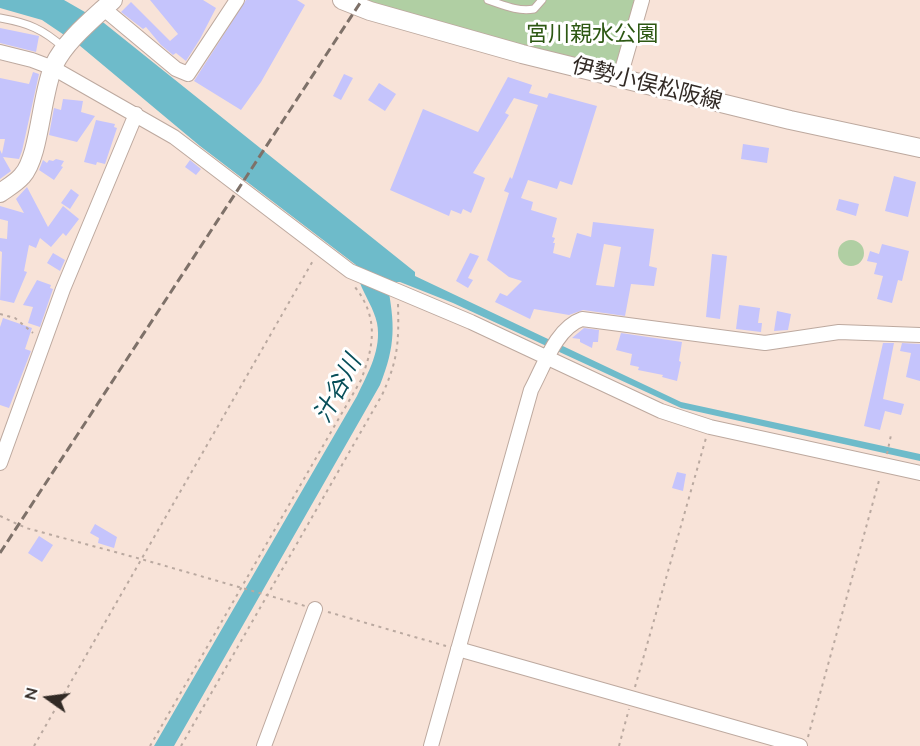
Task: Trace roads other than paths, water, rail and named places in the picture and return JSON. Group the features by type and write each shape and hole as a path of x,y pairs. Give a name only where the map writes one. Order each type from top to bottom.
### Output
{"main road":[{"name":"伊勢小俣松阪線","path":"342,0 370,11 522,54 790,120 920,148"},
{"path":"0,193 23,176 28,167 52,68 65,48 107,5"}],"street":[{"path":"107,5 176,69 188,74 237,0"},
{"path":"620,77 642,0"},
{"path":"0,52 52,68 174,137 346,268 396,292 471,322 661,411 710,427 885,460 920,473"},
{"path":"0,463 63,289 136,114"},
{"path":"431,746 531,390 558,337 575,321 582,319 765,343 839,332 920,335"},
{"path":"264,746 315,609"},
{"path":"458,649 800,746"}],"lane":[{"path":"488,0 512,9 526,10 534,9 542,0"},
{"path":"0,18 32,26 50,35 65,48"}],"water":[{"path":"0,0 64,0 104,23 415,272 415,276 681,402 920,454 920,461 681,408 453,303 400,282 387,282 393,322 389,358 380,385 174,746 154,746 357,396 376,351 377,323 360,283 356,265 200,146 79,45 42,20 0,8"}],"railway":[{"path":"0,553 362,0"}],"park label":[{"name":"宮川親水公園","path":"592,34"}],"water label":[{"name":"汁谷川","path":"338,389"}]}
